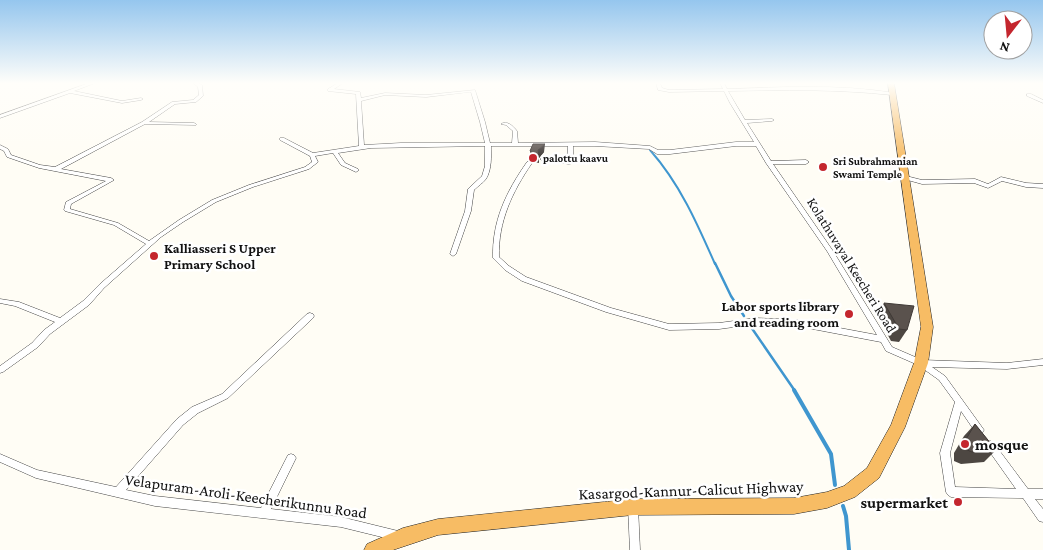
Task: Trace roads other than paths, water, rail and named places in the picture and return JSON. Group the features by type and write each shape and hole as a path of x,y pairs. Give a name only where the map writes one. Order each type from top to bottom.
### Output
{"highway":[{"name":"Kasargod-Kannur-Calicut Highway","path":"373,550 403,537 438,527 633,507 794,506 827,500 849,492 873,473 898,427 921,364 927,327 895,109"}],"street":[{"path":"0,117 24,109"},
{"path":"56,169 144,124 166,109"},
{"path":"359,109 362,147"},
{"path":"453,254 468,211 471,189 485,177 488,146 478,109"},
{"name":"Kolathuvayal Keecheri Road","path":"737,109 770,163 830,251 888,349 921,364 942,378 1024,494 1043,517"},
{"path":"744,122 772,120"},
{"path":"144,124 194,124"},
{"path":"503,124 507,124 515,130 515,144"},
{"path":"0,370 36,345 59,321 86,303 102,286 159,236 214,201 251,186 308,168 315,162 312,155 282,139"},
{"path":"312,155 334,150 401,145 488,146 497,143 570,144 637,147 657,152 670,152 736,144 758,144"},
{"path":"543,158 570,162 570,144"},
{"path":"0,148 6,150 9,156 38,166 111,180 68,203 67,210 116,224 150,244"},
{"path":"334,150 343,164 356,170"},
{"path":"770,163 806,162"},
{"path":"529,163 509,195 495,245 496,258 524,279 609,310 668,327 719,326 764,321 797,323 882,339"},
{"path":"906,178 922,182 975,181 988,186 1002,179 1026,185 1043,186"},
{"path":"0,301 16,304 59,321"},
{"path":"118,492 180,422 195,410 225,396 310,316"},
{"path":"921,364 1007,366 1043,362"},
{"path":"959,402 945,453 951,492 1043,494"},
{"name":"Velapuram-Aroli-Keecherikunnu Road","path":"0,458 36,474 155,501 341,522 403,537"},
{"path":"263,514 291,458"},
{"path":"633,507 635,550"}],"waterway":[{"path":"650,150 679,190 715,264"},
{"path":"715,263 731,296 744,316"},
{"path":"751,327 795,391"},
{"path":"794,390 831,454 835,485"},
{"path":"843,506 846,516 849,550"}],"place":[{"name":"palottu kaavu","path":"533,158"},
{"name":"Sri Subrahmanian Swami Temple","path":"823,167"},
{"name":"Kalliasseri S Upper Primary School","path":"154,256"},
{"name":"Labor sports library and reading room","path":"849,314"},
{"name":"mosque","path":"965,444"},
{"name":"supermarket","path":"958,502"}]}
